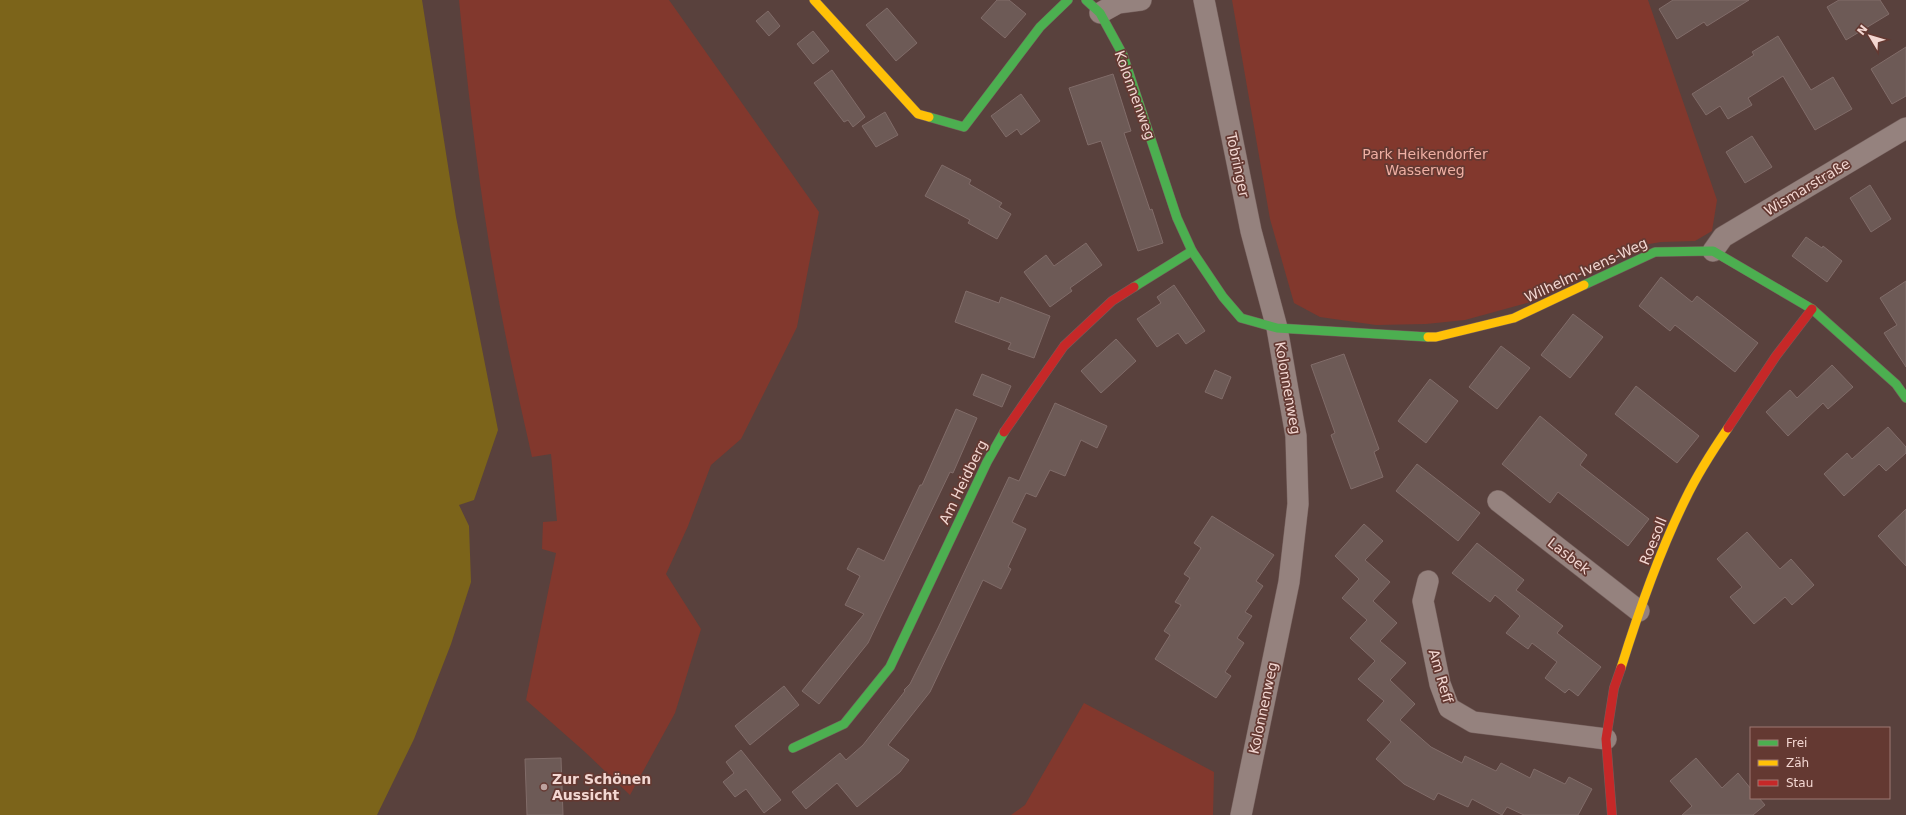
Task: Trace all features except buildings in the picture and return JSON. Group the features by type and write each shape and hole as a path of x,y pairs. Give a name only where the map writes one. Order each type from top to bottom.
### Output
{"street":[{"path":"814,0 918,114 964,127 1040,27 1068,0"},
{"path":"1093,7 1141,0"},
{"name":"Tobringer","path":"1204,0 1251,231 1277,328"},
{"name":"Kolonnenweg","path":"1093,7 1123,55 1177,218 1192,251 1223,297 1241,318 1277,328 1296,436 1298,504 1289,582 1241,815"},
{"name":"Wismarstraße","path":"1713,251 1723,236 1906,128"},
{"name":"Am Heidberg","path":"793,748 844,724 890,667 987,462 1009,423 1064,346 1112,301 1192,251"},
{"path":"1713,251 1812,309 1903,387"},
{"name":"Wilhelm-Ivens-Weg","path":"1277,328 1436,337 1514,318 1655,252 1713,251"},
{"name":"Roesoll","path":"1612,815 1606,739 1614,688 1639,611 1686,497 1722,437 1776,356 1812,309"},
{"name":"Lasbek","path":"1498,501 1639,611"},
{"name":"Am Reff","path":"1428,581 1423,601 1440,684 1449,708 1472,722 1606,739"}],"green space":[{"path":"459,0 669,0 819,212 797,327 741,439 711,465 688,526 666,574 701,629 675,713 630,795 585,752 526,700 556,553 542,549 543,522 557,521 551,454 532,457 498,297 480,182"},
{"name":"Park Heikendorfer Wasserweg","path":"1232,0 1648,0 1717,200 1712,231 1695,241 1661,242 1643,245 1597,267 1534,301 1465,320 1426,324 1376,325 1320,317 1294,303 1270,219"},
{"path":"1084,703 1214,772 1213,815 1011,815 1025,805"}],"shaded area":[{"path":"0,0 422,0 456,217 498,430 474,500 459,505 469,526 471,582 451,644 414,739 377,815 0,815"}],"traffic: fast":[{"path":"929,117 964,127 1040,27 1068,0"},
{"path":"1086,0 1100,13 1123,55 1177,218 1192,251 1223,297 1241,318 1277,328 1428,337"},
{"path":"1134,287 1192,251"},
{"path":"1584,285 1655,252 1713,251 1812,309 1896,384 1906,398"},
{"path":"793,748 844,724 890,667 987,462 1004,432"}],"traffic: slow":[{"path":"814,0 918,114 929,117"},
{"path":"1428,337 1436,337 1514,318 1584,285"},
{"path":"1621,668 1650,582 1676,518 1711,453 1728,428"}],"traffic: jam":[{"path":"1004,432 1064,346 1112,301 1134,287"},
{"path":"1728,428 1776,356 1812,309"},
{"path":"1612,815 1606,739 1614,688 1621,668"}],"place":[{"name":"Zur Schönen Aussicht","path":"544,787"}]}
